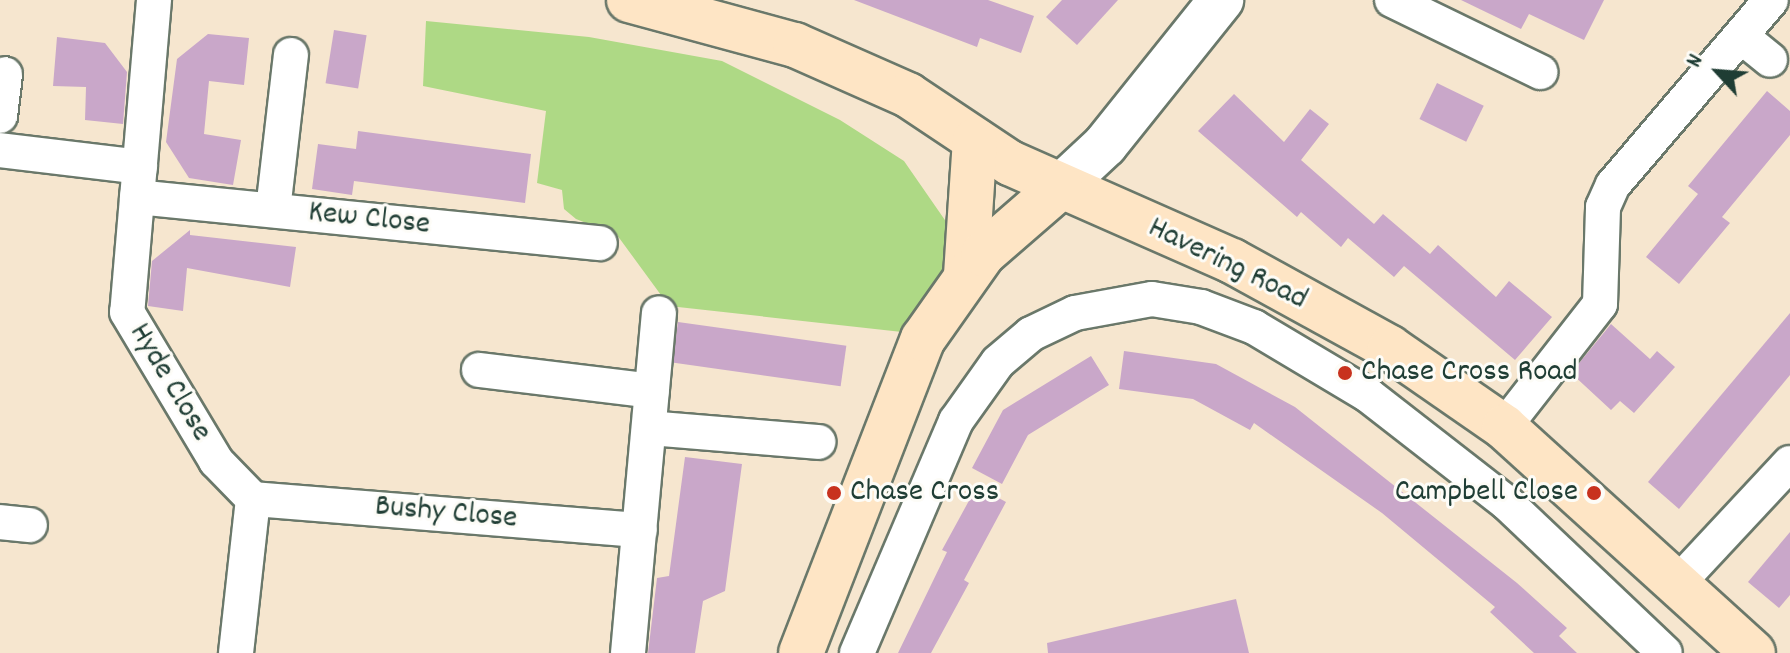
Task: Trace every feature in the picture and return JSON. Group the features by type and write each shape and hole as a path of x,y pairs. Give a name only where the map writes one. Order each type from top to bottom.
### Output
{"main road":[{"name":"Havering Road","path":"629,0 795,45 908,95 975,140 1060,187 1232,261 1390,348 1504,427 1753,653"},
{"path":"966,275 975,140"},
{"path":"801,653 923,339 966,275 1060,187"}],"street":[{"name":"Hyde Close","path":"154,0 127,312 216,461 253,499"},
{"path":"1060,187 1105,145 1221,0"},
{"path":"1392,0 1540,72"},
{"path":"1504,427 1600,304 1603,207 1613,185 1771,0"},
{"path":"1742,37 1770,60"},
{"path":"273,210 291,55"},
{"path":"0,116 5,74"},
{"name":"Kew Close","path":"0,150 273,210 600,243"},
{"path":"857,653 956,421 998,362 1031,334 1075,313 1152,299 1201,307 1254,327 1368,395 1508,504 1665,653"},
{"path":"628,653 659,313"},
{"path":"479,370 652,391"},
{"path":"649,428 818,442"},
{"path":"1678,583 1790,463"},
{"path":"236,653 253,499"},
{"name":"Bushy Close","path":"253,499 640,530"}],"green space":[{"path":"426,21 589,37 722,61 840,120 904,161 965,249 902,332 669,306 617,235 576,219 564,209 562,190 537,183 546,111 423,86"}],"building":[{"path":"854,0 988,0 1034,16 1021,53 980,38 977,47"},
{"path":"1062,0 1118,0 1077,45 1046,17"},
{"path":"1461,0 1604,0 1584,40 1529,14 1521,29"},
{"path":"334,30 367,35 358,88 326,83"},
{"path":"208,34 249,38 244,85 209,81 204,134 241,140 233,185 189,178 166,142 177,59"},
{"path":"57,37 105,43 127,72 123,124 85,120 86,87 53,86"},
{"path":"1437,83 1484,106 1466,142 1419,119"},
{"path":"1767,91 1790,111 1790,135 1722,217 1730,223 1679,284 1646,257 1698,194 1688,186"},
{"path":"1234,94 1284,142 1310,109 1329,124 1301,160 1374,224 1383,214 1430,254 1438,245 1496,297 1509,281 1552,317 1515,360 1404,266 1394,277 1348,238 1341,247 1301,212 1297,217 1198,131"},
{"path":"358,131 531,154 525,203 354,181 352,195 312,189 318,144 356,149"},
{"path":"190,230 190,235 296,247 290,287 187,268 183,311 148,306 152,261"},
{"path":"1790,313 1790,375 1679,509 1648,482"},
{"path":"678,322 846,346 841,386 672,363"},
{"path":"1611,324 1650,359 1657,351 1675,367 1634,413 1620,401 1611,410 1571,373"},
{"path":"1124,351 1216,364 1295,407 1517,583 1567,628 1559,636 1577,653 1534,653 1490,612 1495,607 1382,513 1254,423 1250,430 1193,399 1119,389"},
{"path":"1091,356 1109,385 1028,435 1002,484 972,468 1003,410"},
{"path":"685,457 742,464 725,591 703,601 695,653 648,653 657,578 669,576"},
{"path":"977,486 1006,502 964,580 969,583 931,653 898,653 947,552 942,550"},
{"path":"1790,532 1790,595 1779,608 1748,582"},
{"path":"1236,599 1249,653 1048,653 1047,643"}],"place":[{"name":"Chase Cross Road","path":"1345,373"},
{"name":"Chase Cross","path":"834,493"},
{"name":"Campbell Close","path":"1594,493"}]}
